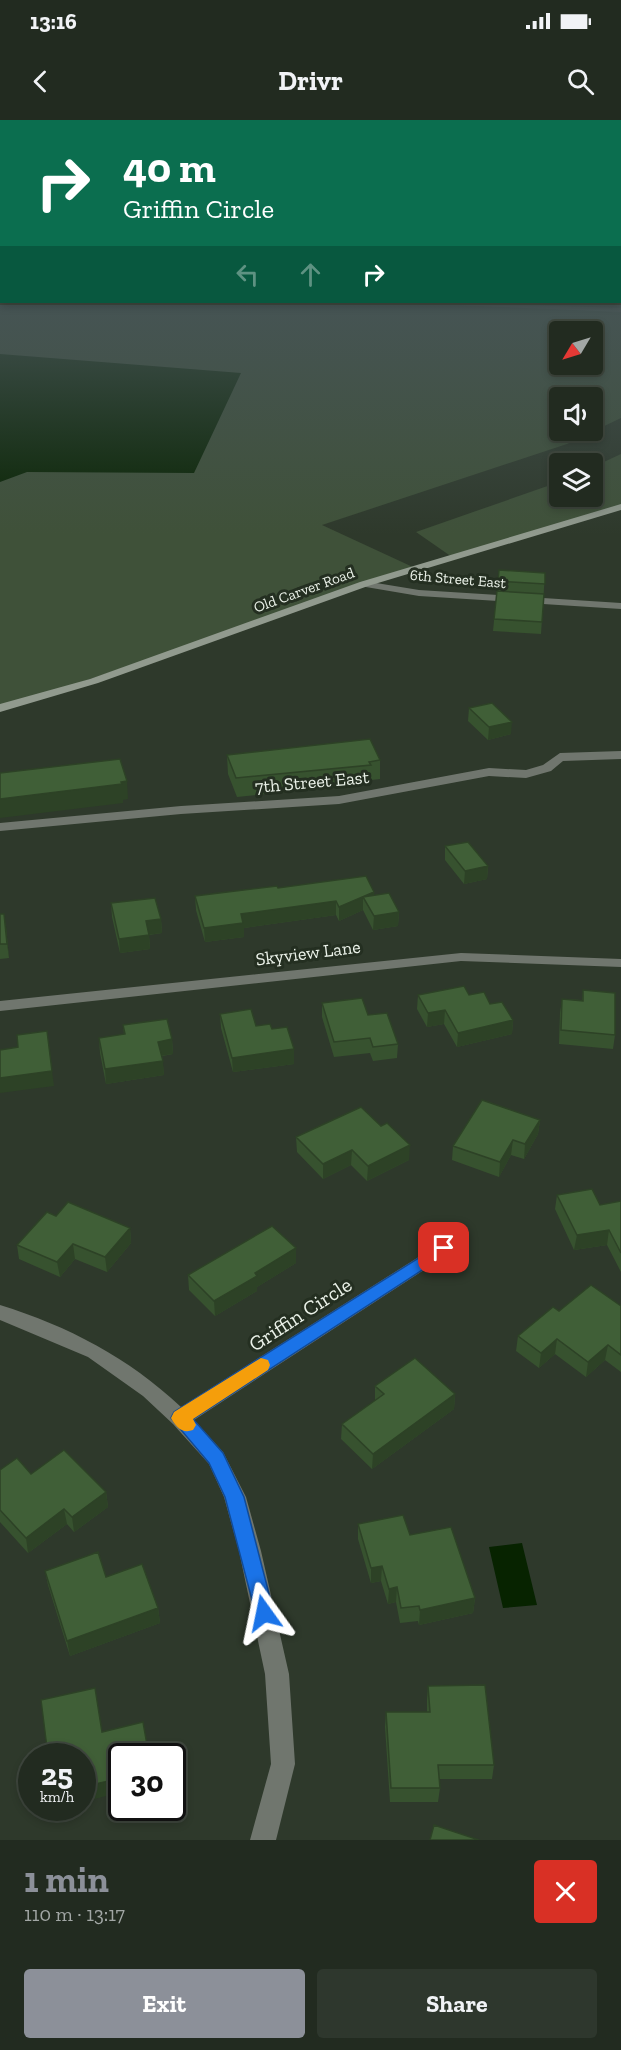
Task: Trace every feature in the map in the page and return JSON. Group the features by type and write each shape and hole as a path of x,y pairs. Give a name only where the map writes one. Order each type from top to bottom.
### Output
{"street":[{"name":"Old Carver Road","path":"0,708 94,681 364,584 621,507"},
{"name":"6th Street East","path":"364,584 419,593 621,606"},
{"name":"7th Street East","path":"0,827 181,810 339,800 489,772 526,774 547,768 560,757 621,755"},
{"name":"Skyview Lane","path":"0,1006 461,957 621,963"},
{"name":"Griffin Circle","path":"180,1418 444,1248"},
{"path":"0,1312 43,1328 95,1352 150,1390 180,1418 216,1458 235,1497 250,1551 277,1674 283,1764 263,1840"}],"shaded area":[{"path":"0,374 621,374 621,418 603,427 603,387 549,387 549,441 573,441 322,525 415,568 14,705 0,707"},
{"path":"0,374 240,374 194,473 27,472 0,482"},
{"path":"621,454 621,507 452,557 416,532 549,485 549,507 603,507 603,462"},
{"path":"522,1543 537,1605 503,1608 489,1547"}],"building":[{"path":"499,570 545,573 545,584 498,581"},
{"path":"497,591 544,594 542,622 494,619"},
{"path":"492,703 512,722 489,727 469,708"},
{"path":"370,739 380,760 369,762 371,765 236,778 227,755"},
{"path":"120,759 127,781 121,782 122,784 0,799 0,773"},
{"path":"468,842 488,866 465,871 445,846"},
{"path":"366,876 374,892 339,907 336,901 241,914 243,923 204,928 195,896 277,886 278,888"},
{"path":"389,893 399,912 374,916 363,897"},
{"path":"155,898 161,919 146,921 149,935 119,939 111,903"},
{"path":"0,914 4,914 7,944 0,944"},
{"path":"464,986 469,995 484,992 490,1004 502,1002 513,1020 458,1033 445,1010 428,1013 418,995"},
{"path":"583,990 615,993 615,1035 561,1030 562,999 583,1001"},
{"path":"362,998 368,1015 387,1013 398,1044 373,1047 370,1038 334,1042 322,1003"},
{"path":"251,1009 256,1026 270,1024 272,1029 287,1027 294,1049 232,1058 220,1014"},
{"path":"167,1019 172,1039 158,1042 163,1061 105,1069 99,1038 125,1034 123,1025"},
{"path":"47,1031 52,1071 0,1078 0,1050 18,1047 17,1035"},
{"path":"482,1100 540,1120 525,1144 513,1140 500,1162 453,1146"},
{"path":"361,1107 381,1126 387,1123 410,1145 368,1166 352,1150 323,1164 296,1137"},
{"path":"592,1189 600,1205 621,1201 621,1253 609,1230 577,1235 557,1195"},
{"path":"68,1202 130,1228 105,1257 73,1244 57,1262 17,1245 47,1212 56,1216"},
{"path":"272,1226 296,1248 255,1273 257,1276 214,1301 188,1275"},
{"path":"591,1285 621,1306 621,1355 608,1345 588,1362 557,1339 541,1353 518,1336 553,1307 559,1311"},
{"path":"415,1358 455,1394 373,1454 342,1424 384,1394 375,1386"},
{"path":"64,1450 106,1492 72,1517 64,1509 26,1538 0,1510 0,1470 17,1458 31,1474"},
{"path":"403,1515 410,1535 451,1527 475,1598 420,1610 419,1606 401,1608 397,1587 389,1589 382,1566 371,1568 358,1524"},
{"path":"98,1552 106,1577 142,1564 158,1608 67,1641 45,1571"},
{"path":"485,1685 494,1765 438,1765 440,1788 391,1788 386,1712 430,1712 428,1686"},
{"path":"95,1688 102,1732 143,1722 147,1743 108,1743 108,1781 96,1784 96,1743 46,1743 41,1700"},
{"path":"434,1825 479,1840 430,1840"}],"slow traffic":[{"path":"186,1425 180,1418 261,1365"}],"route":[{"path":"264,1613 235,1497 216,1458 180,1418 444,1248"}]}
